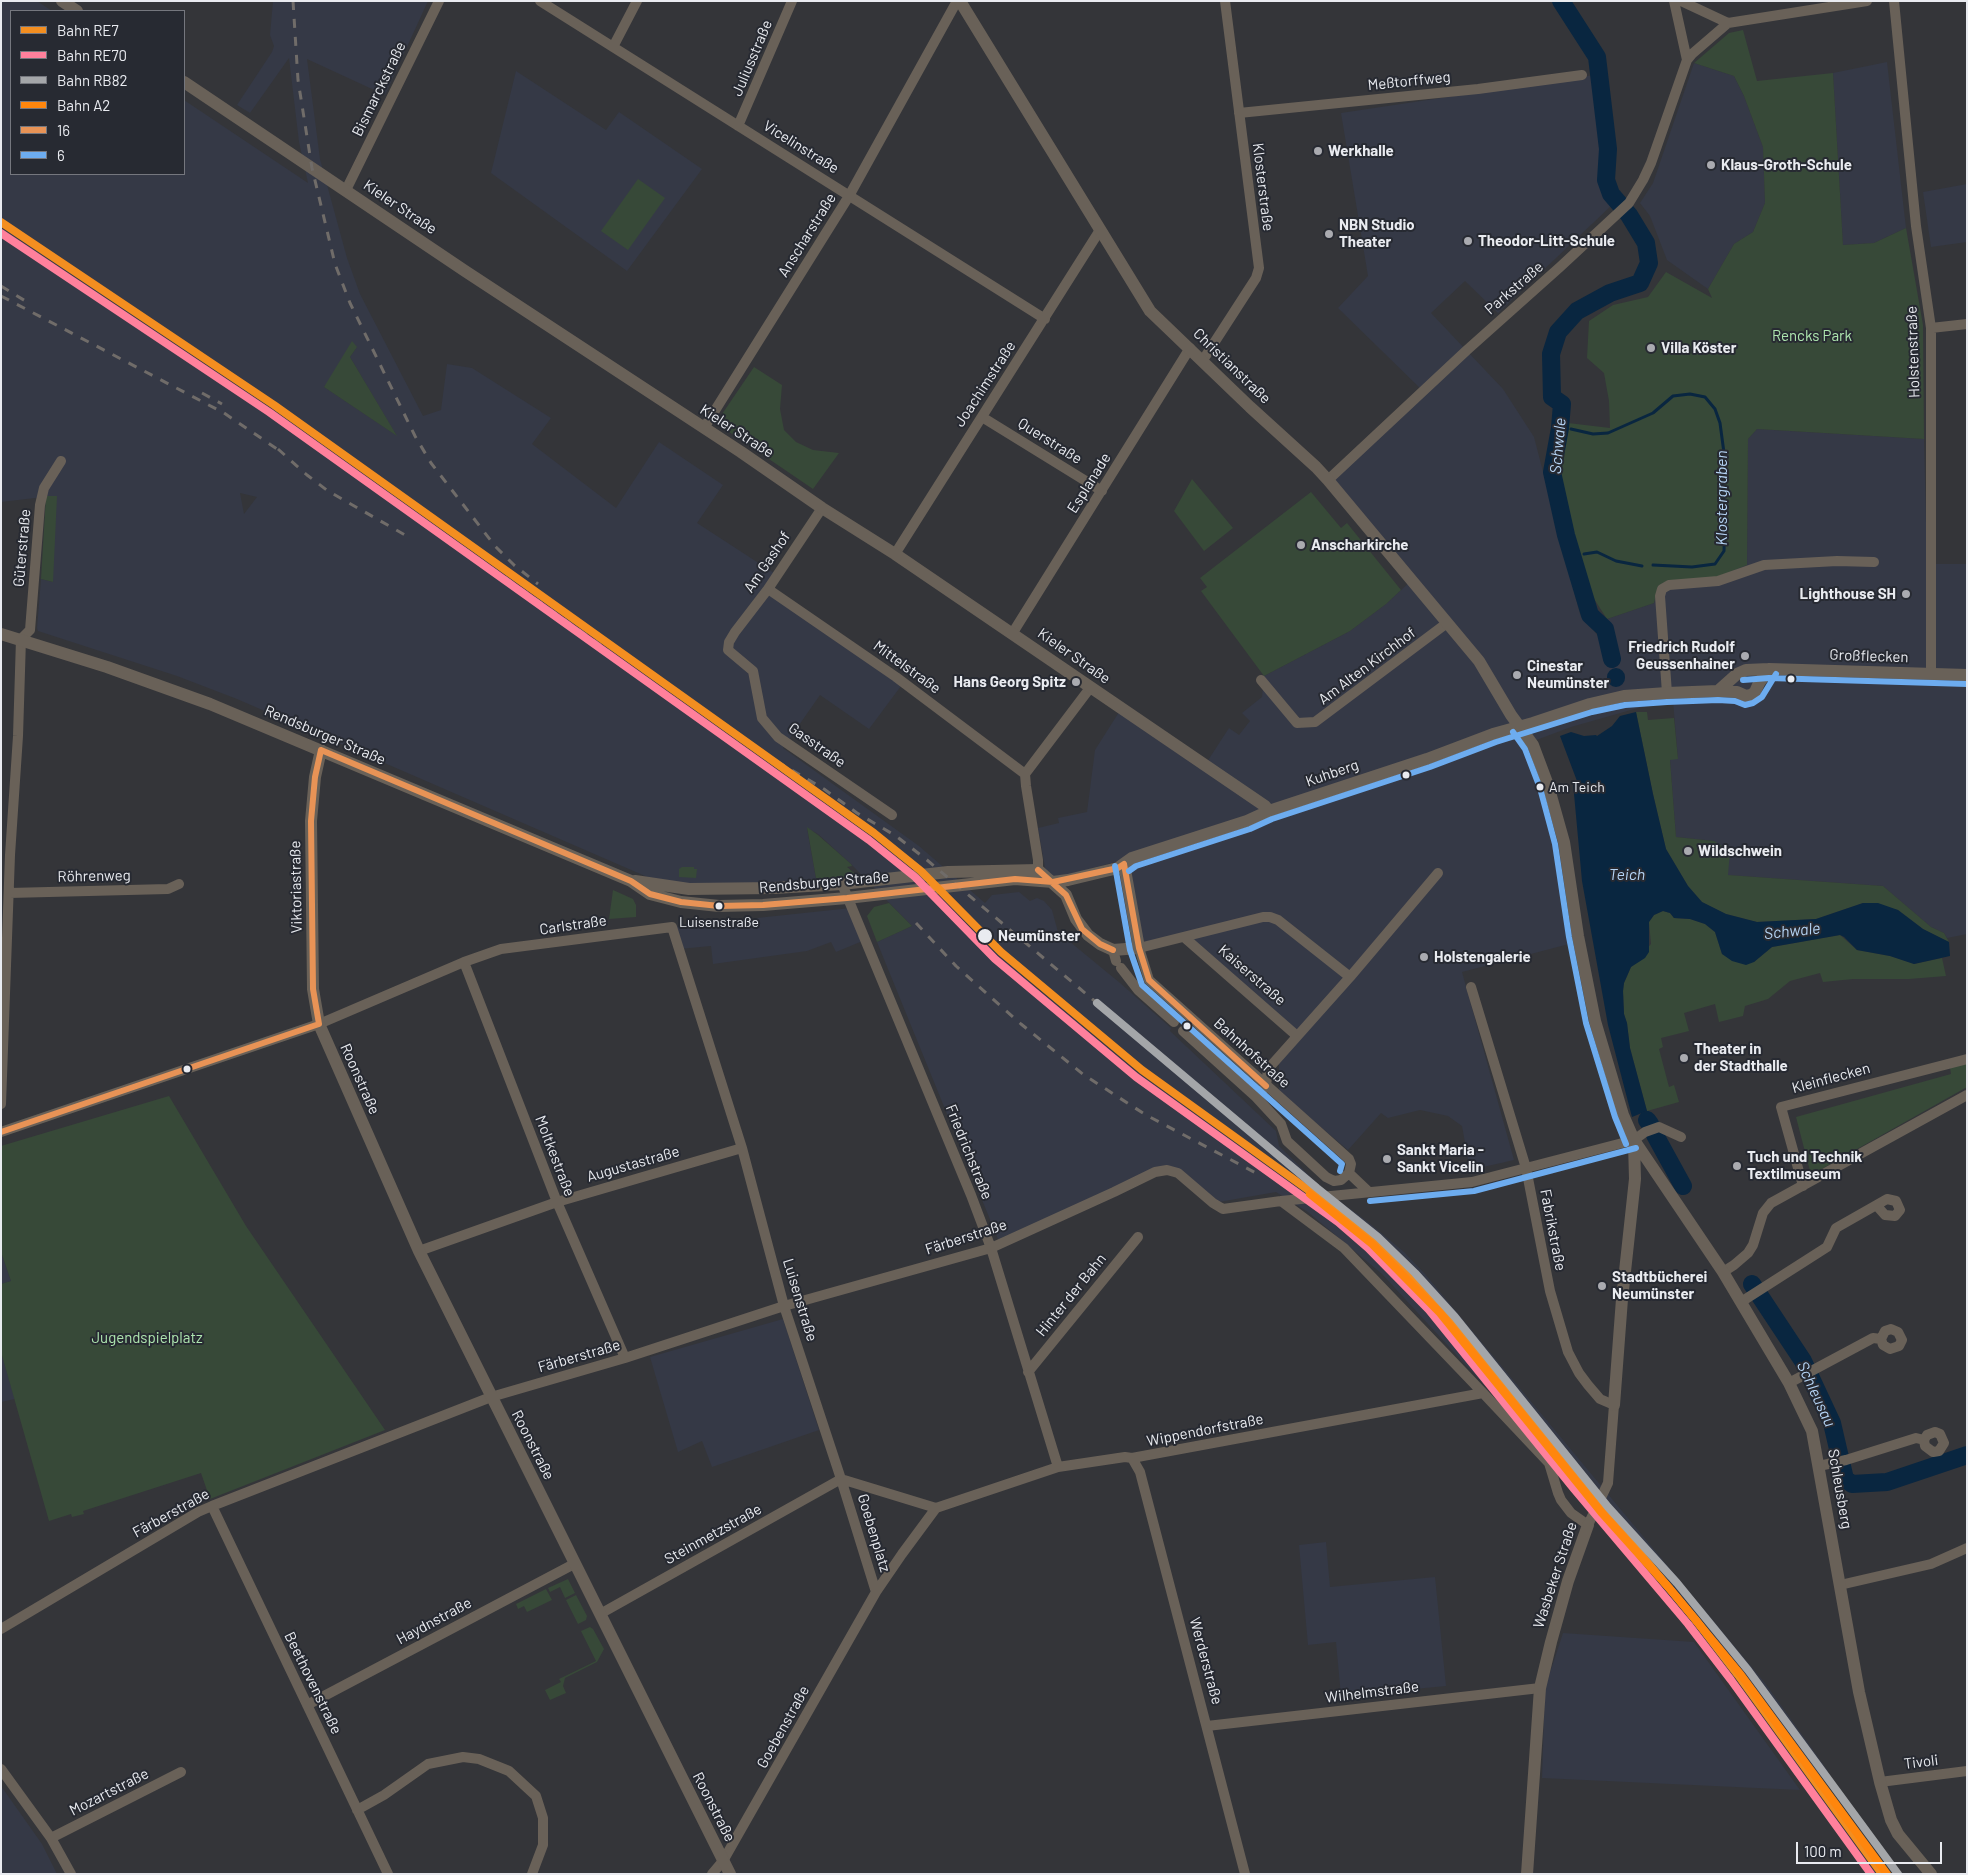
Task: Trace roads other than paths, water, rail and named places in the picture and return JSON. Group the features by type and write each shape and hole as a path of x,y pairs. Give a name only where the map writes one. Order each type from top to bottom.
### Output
{"street":[{"path":"62,1 76,10"},
{"name":"Bismarckstraße","path":"346,190 439,1"},
{"name":"Vicelinstraße","path":"540,1 1045,319"},
{"path":"613,47 637,1"},
{"name":"Juliusstraße","path":"738,126 792,1"},
{"name":"Anscharstraße","path":"704,428 849,196 958,1"},
{"name":"Christianstraße","path":"958,1 1150,311 1328,480 1479,661 1520,727"},
{"name":"Klosterstraße","path":"1203,360 1258,273 1259,268 1225,1"},
{"path":"1674,1 1687,60"},
{"path":"1681,1 1728,23"},
{"path":"1687,60 1728,23 1867,1"},
{"name":"Holstenstraße","path":"1894,1 1916,226 1931,328 1931,674"},
{"name":"Parkstraße","path":"1328,480 1467,350 1629,203 1651,163 1687,60"},
{"name":"Meßtorffweg","path":"1239,113 1478,89 1582,75"},
{"name":"Kieler Straße","path":"185,83 822,508 895,554 1265,806 1269,811"},
{"name":"Joachimstraße","path":"895,554 1100,230"},
{"path":"1931,328 1967,324"},
{"name":"Esplanade","path":"1012,634 1190,348"},
{"name":"Querstraße","path":"982,417 1102,491"},
{"name":"Güterstraße","path":"21,639 30,630 40,505 44,488 60,461"},
{"name":"Am Gashof","path":"735,632 768,589 822,508"},
{"path":"1770,669 1751,695 1718,691 1667,692 1660,596 1662,589 1669,586 1718,581 1764,564 1837,561 1874,562"},
{"name":"Mittelstraße","path":"768,589 896,677 1026,774"},
{"name":"Am Alten Kirchhof","path":"1261,680 1297,723 1315,722 1447,624"},
{"name":"Gasstraße","path":"735,632 729,642 728,650 753,671 762,718 778,737 892,815"},
{"name":"Rendsburger Straße","path":"1,634 107,666 210,704 631,881 650,894 669,900 719,906 763,905 847,898 1015,879 1053,882"},
{"path":"1,1104 9,893 6,855 18,736 21,639"},
{"name":"Großflecken","path":"1718,691 1741,671 1770,669 1967,675"},
{"path":"1751,671 1759,682"},
{"path":"1734,678 1734,688 1737,692"},
{"path":"1090,688 1026,774 1038,870 1066,895 1082,929 1117,960 1138,990 1174,1022"},
{"name":"Kuhberg","path":"1053,882 1118,868 1132,858 1247,821 1269,811 1427,759 1493,734 1590,704 1624,696 1667,692"},
{"path":"1520,727 1533,745 1548,785 1564,842 1578,936 1594,1021 1623,1115 1634,1140"},
{"name":"Viktoriastraße","path":"318,1024 313,989 311,821 315,776 321,750"},
{"path":"1124,864 1139,948"},
{"name":"Rendsburger Straße","path":"631,881 689,889 842,884 948,872 1038,870"},
{"path":"1256,1098 1266,1086 1268,1069 1438,874"},
{"name":"Röhrenweg","path":"9,893 168,889 179,884"},
{"name":"Friedrichstraße","path":"842,884 991,1248 1058,1468"},
{"name":"Kaiserstraße","path":"1117,960 1139,948 1186,938 1262,917 1278,920 1350,977"},
{"name":"Carlstraße","path":"1,1132 318,1024 464,962 501,949 672,927"},
{"name":"Luisenstraße","path":"672,927 742,1148 784,1306 841,1479"},
{"name":"Kaiserstraße","path":"1186,938 1297,1036"},
{"name":"Bahnhofstraße","path":"1139,948 1149,980 1349,1159 1351,1164 1349,1173 1337,1181 1326,1177 1288,1140 1281,1124 1256,1098 1183,1031"},
{"name":"Moltkestraße","path":"464,962 557,1202 625,1358"},
{"name":"Fabrikstraße","path":"1471,987 1526,1168 1550,1291 1568,1352 1588,1385 1600,1398 1614,1405"},
{"name":"Roonstraße","path":"318,1024 419,1251 730,1874"},
{"name":"Kleinflecken","path":"1803,1186 1781,1107 1967,1059"},
{"path":"1733,1266 1748,1253 1753,1245 1765,1208 1771,1203 1967,1095"},
{"path":"1281,1201 1472,1182 1634,1140 1645,1132 1659,1127 1681,1137"},
{"name":"Schleusberg","path":"1634,1140 1733,1266 1746,1299 1790,1383 1812,1431 1859,1692 1880,1782 1891,1820 1898,1834 1931,1874"},
{"name":"Wasbeker Straße","path":"1527,1874 1540,1688 1566,1590 1588,1525 1608,1482 1622,1299 1636,1179 1634,1140"},
{"name":"Augustastraße","path":"419,1251 557,1202 742,1148"},
{"name":"Färberstraße","path":"1,1629 190,1517 212,1506 491,1397 625,1358 784,1306 991,1248 1155,1172 1167,1170 1178,1173 1212,1203 1223,1209 1281,1201"},
{"name":"Bahnhofstraße","path":"1349,1173 1369,1192"},
{"path":"1281,1201 1344,1248 1483,1392 1549,1463 1562,1500 1571,1513 1588,1525"},
{"path":"1746,1299 1827,1247 1836,1228 1877,1206"},
{"name":"Hinter der Bahn","path":"1028,1372 1138,1238"},
{"path":"1790,1383 1873,1338 1881,1339"},
{"name":"Wippendorfstraße","path":"936,1508 1058,1468 1125,1457 1132,1458 1483,1392"},
{"path":"1819,1466 1846,1460 1916,1438 1924,1440"},
{"name":"Werderstraße","path":"1132,1458 1140,1472 1245,1874"},
{"name":"Goebenplatz","path":"841,1479 936,1508 876,1592"},
{"name":"Goebenplatz","path":"841,1479 876,1592"},
{"name":"Steinmetzstraße","path":"600,1614 841,1479"},
{"name":"Beethovenstraße","path":"212,1506 388,1874"},
{"path":"1840,1585 1931,1564 1967,1548"},
{"name":"Haydnstraße","path":"307,1705 574,1564"},
{"name":"Goebenstraße","path":"712,1874 723,1862 876,1592"},
{"name":"Wilhelmstraße","path":"1207,1726 1540,1688"},
{"path":"357,1810 384,1795 428,1764 463,1757 480,1758 509,1771 536,1796 543,1818 543,1845 532,1874"},
{"path":"1,1769 52,1838 71,1874"},
{"name":"Tivoli","path":"1880,1782 1967,1771"},
{"name":"Mozartstraße","path":"52,1838 181,1772"}],"water":[{"name":"Teich","path":"1636,712 1666,849 1688,886 1702,902 1726,914 1757,922 1816,919 1863,903 1878,903 1898,910 1923,929 1949,942 1950,956 1914,964 1890,956 1857,950 1840,935 1772,947 1754,962 1746,965 1732,961 1722,954 1715,932 1705,924 1690,919 1674,918 1670,913 1663,911 1654,915 1649,922 1649,952 1645,958 1631,967 1624,983 1623,991 1624,1014 1630,1048 1647,1111 1632,1117 1608,1025 1582,881 1573,783 1577,781 1560,736 1571,732 1584,736 1597,736 1612,726 1620,716"}],"waterway":[{"name":"Schwale","path":"1561,1 1597,57 1608,149 1606,180 1611,194 1629,215 1646,243 1649,263 1640,283 1610,293 1577,311 1558,332 1551,354 1552,397 1562,404 1560,428 1552,472 1566,535 1590,615 1605,629 1612,659"},
{"name":"Klostergraben","path":"1571,429 1593,434 1608,433 1653,413 1673,396 1690,394 1705,397 1715,409 1720,423 1724,453 1722,483 1725,513 1724,551 1715,564 1692,567 1653,565"},
{"name":"Klostergraben","path":"1584,554 1597,552 1616,561 1642,566"},
{"name":"Schwale","path":"1647,1120 1650,1124"},
{"name":"Schleusau","path":"1655,1135 1683,1186"},
{"name":"Schleusau","path":"1752,1284 1803,1361 1832,1423 1845,1479 1852,1484 1887,1482 1967,1455"}],"railway":[{"path":"293,1 298,80 312,168 335,264 350,303 415,436 431,463 495,546 514,565 538,584"},
{"path":"1,286 27,302"},
{"path":"1,296 224,413 283,453"},
{"path":"202,393 222,404"},
{"path":"278,449 328,491 405,535"},
{"path":"373,484 609,651"},
{"path":"761,752 824,789 857,813 896,836 1097,1003"},
{"path":"916,923 956,966 1021,1024 1084,1075 1146,1115 1256,1173"}],"rail line":[{"name":"RE7","path":"1,222 274,405 874,833 921,871 1001,952 1142,1070 1343,1215 1374,1242 1436,1304 1581,1483 1695,1619 1738,1675 1882,1874"},
{"name":"RE70","path":"1,233 269,412 869,840 915,877 995,959 1136,1077 1338,1222 1368,1248 1429,1310 1574,1489 1688,1624 1731,1680 1871,1874"},
{"name":"RB82","path":"1097,1003 1378,1237 1415,1273 1455,1317 1608,1507 1677,1583 1748,1670 1898,1874"},
{"name":"A2","path":"1310,1194 1372,1244 1440,1313 1601,1512 1670,1589 1741,1675 1887,1874"}],"place":[{"name":"Werkhalle","path":"1318,151"},
{"name":"Klaus-Groth-Schule","path":"1711,165"},
{"name":"NBN Studio Theater","path":"1329,234"},
{"name":"Theodor-Litt-Schule","path":"1468,241"},
{"name":"Villa Köster","path":"1651,348"},
{"name":"Anscharkirche","path":"1301,545"},
{"name":"Lighthouse SH","path":"1906,594"},
{"name":"Friedrich Rudolf Geussenhainer","path":"1745,656"},
{"name":"Cinestar Neumünster","path":"1517,675"},
{"name":"Hans Georg Spitz","path":"1076,682"},
{"name":"Am Teich","path":"1540,787"},
{"name":"Wildschwein","path":"1688,851"},
{"name":"Luisenstraße","path":"719,906"},
{"name":"Neumünster","path":"985,936"},
{"name":"Holstengalerie","path":"1424,957"},
{"name":"Theater in der Stadthalle","path":"1684,1058"},
{"name":"Sankt Maria - Sankt Vicelin","path":"1387,1159"},
{"name":"Tuch und Technik Textilmuseum","path":"1737,1166"},
{"name":"Stadtbücherei Neumünster","path":"1602,1286"}],"park label":[{"name":"Rencks Park","path":"1812,336"},
{"name":"Jugendspielplatz","path":"147,1338"}]}
